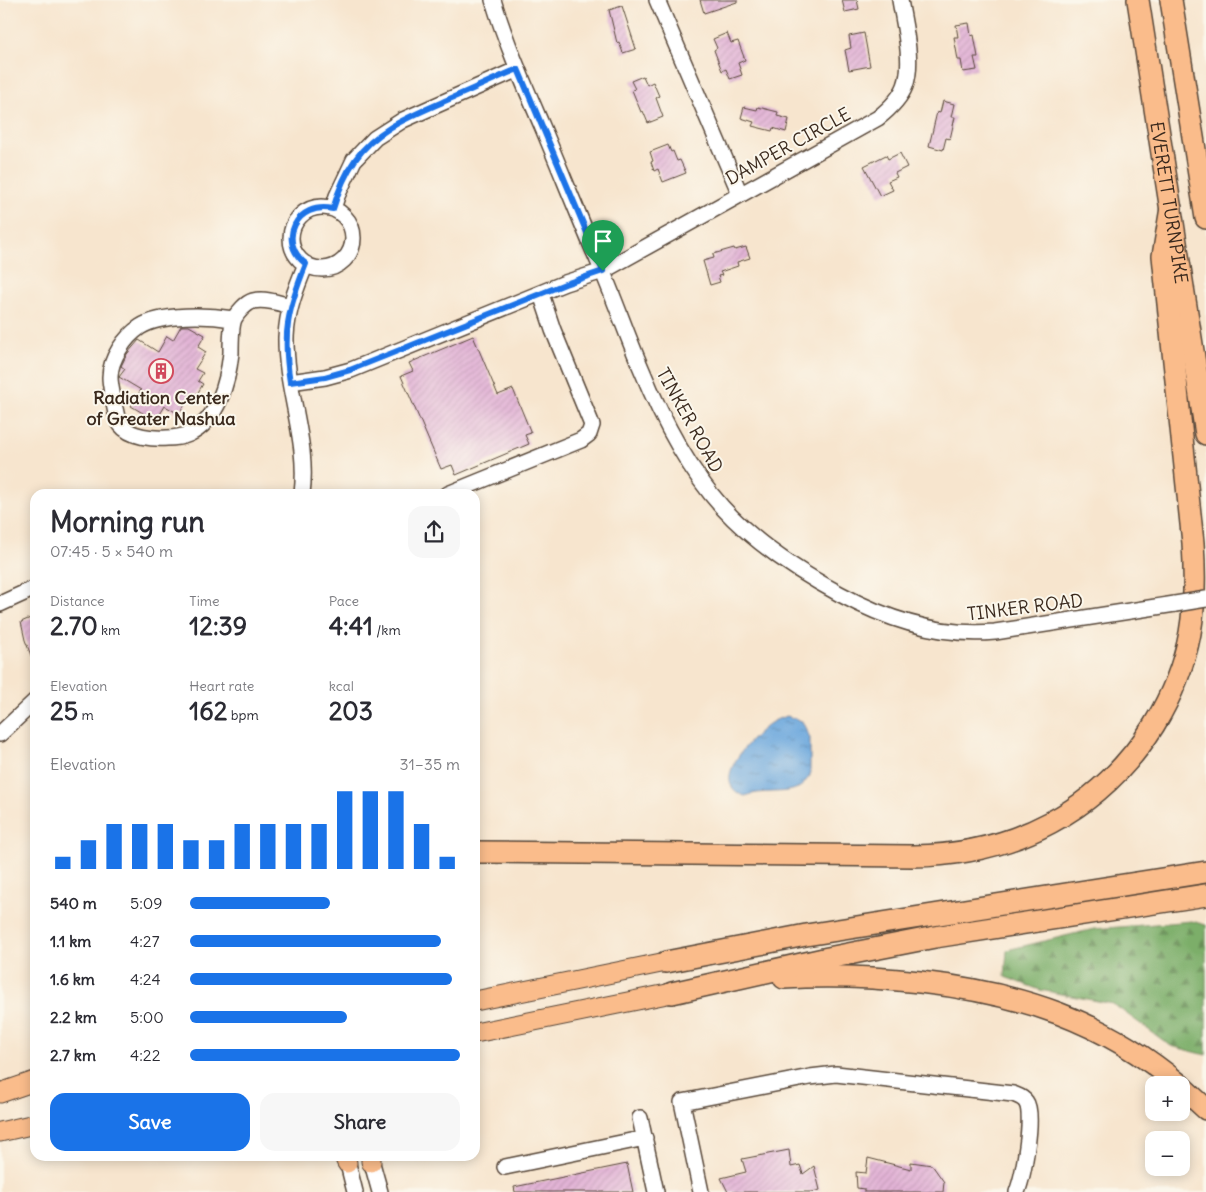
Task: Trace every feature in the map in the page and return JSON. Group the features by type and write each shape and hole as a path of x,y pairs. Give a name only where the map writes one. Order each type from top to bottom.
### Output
{"highway":[{"name":"EVERETT TURNPIKE","path":"1138,0 1206,434"},
{"name":"EVERETT TURNPIKE","path":"1171,0 1206,218"},
{"path":"480,852 946,855 992,846 1039,829 1076,808 1106,784 1140,745 1163,709 1182,663 1190,635 1192,618 1193,543 1163,256 1171,208"},
{"path":"666,962 806,934 1206,872"},
{"path":"672,993 812,961 916,941 1206,895"},
{"path":"672,993 760,980 831,976 888,979 965,988 1030,1003 1088,1025 1141,1055 1169,1076"},
{"path":"1190,1094 1206,1109"}],"main road":[{"path":"480,1000 666,962"},
{"path":"480,1033 672,993"},
{"path":"0,1093 30,1083"},
{"path":"0,1101 30,1093"},
{"path":"0,1132 30,1125"}],"street":[{"name":"TINKER ROAD","path":"493,0 518,69 603,271 640,367 663,415 679,447 706,487 722,507 761,543 801,572 856,603 900,620 935,630 972,634 1048,625 1206,600"},
{"path":"657,0 740,194"},
{"name":"DAMPER CIRCLE","path":"290,382 325,377 350,370 603,271 878,118 889,109 905,86 908,72 909,59 900,0"},
{"path":"333,209 354,160 368,144 383,132 413,115 518,69"},
{"path":"320,207 333,209 347,219 352,229 353,240 350,251 343,260 328,268 317,268 306,264 297,255 292,243 295,224 308,211 320,207"},
{"path":"302,489 304,455 290,382 286,339 290,306 306,264"},
{"path":"460,489 581,440 589,434 592,425 553,330 541,294"},
{"path":"234,320 194,317 162,319 141,326 134,332 126,341 110,370 117,417 121,426 128,431 153,438 180,437 197,429 216,406 223,392 230,365 234,320 245,306 253,301 290,306"},
{"path":"0,604 30,590"},
{"path":"0,734 30,706"},
{"path":"701,1192 682,1102 810,1077 836,1074 1013,1094 1020,1097 1026,1101 1030,1116 1024,1170 1017,1192"},
{"path":"640,1118 656,1192"},
{"path":"505,1167 644,1138"},
{"path":"347,1161 355,1192"},
{"path":"371,1161 380,1192"}],"green space":[{"path":"1192,921 1206,925 1206,1055 1171,1046 1113,1004 1040,990 1005,977 1007,950 1094,929"}],"water":[{"path":"787,716 802,721 810,738 810,776 800,787 792,790 745,796 734,790 730,781 731,771 736,760 761,730 775,720"}],"building":[{"path":"700,0 737,0 737,2 704,13"},
{"path":"842,0 857,0 859,9 845,12"},
{"path":"622,6 636,49 623,53 619,42 617,43 609,10"},
{"path":"969,23 971,36 974,35 978,57 974,57 977,70 963,72 961,60 958,60 954,37 958,37 956,25"},
{"path":"727,33 731,43 738,41 745,60 738,63 742,75 730,79 726,69 722,71 714,50 717,48 713,39"},
{"path":"864,33 870,66 849,70 845,50 851,48 849,36"},
{"path":"643,76 647,85 653,82 659,96 656,98 663,117 648,123 632,90 635,89 631,81"},
{"path":"943,101 954,104 951,117 955,117 950,139 946,138 943,150 929,146 937,112 940,113"},
{"path":"744,107 757,110 758,107 778,112 777,116 789,119 786,132 773,128 772,131 752,126 754,122 741,118"},
{"path":"668,145 677,161 680,160 686,173 663,182 658,169 654,171 650,152"},
{"path":"900,153 907,167 895,173 897,177 888,181 893,190 880,196 864,166 886,155 888,159"},
{"path":"746,247 750,258 737,262 738,266 720,272 722,275 718,276 720,282 710,285 703,261 714,258 713,254 734,248 735,250"},
{"name":"Radiation Center of Greater Nashua","path":"181,326 189,326 205,335 198,347 206,352 195,369 203,373 198,381 203,384 194,399 190,397 179,414 165,406 156,421 131,406 141,390 119,377 125,369 121,366 127,354 139,340 158,352 167,336 173,340"},
{"path":"473,336 498,395 513,389 531,433 525,435 529,444 456,475 452,465 441,469 401,376 413,371 409,363"},
{"path":"30,618 30,653 25,640 21,622"},
{"path":"789,1150 791,1167 800,1165 803,1174 814,1166 820,1190 812,1192 728,1192 721,1178 746,1172 742,1159"},
{"path":"868,1158 911,1169 911,1162 932,1165 944,1182 943,1192 864,1192 864,1189 857,1188 856,1172 866,1173"},
{"path":"627,1164 633,1192 515,1192 514,1187"}],"place":[{"name":"Radiation Center of Greater Nashua","path":"161,371"}],"route":[{"path":"518,69 603,271 565,284 336,375 290,382 286,339 287,324 296,287 306,264 297,255 292,243 293,230 298,219 314,208 333,209 354,160 368,144 389,128 413,115 518,69"}]}
